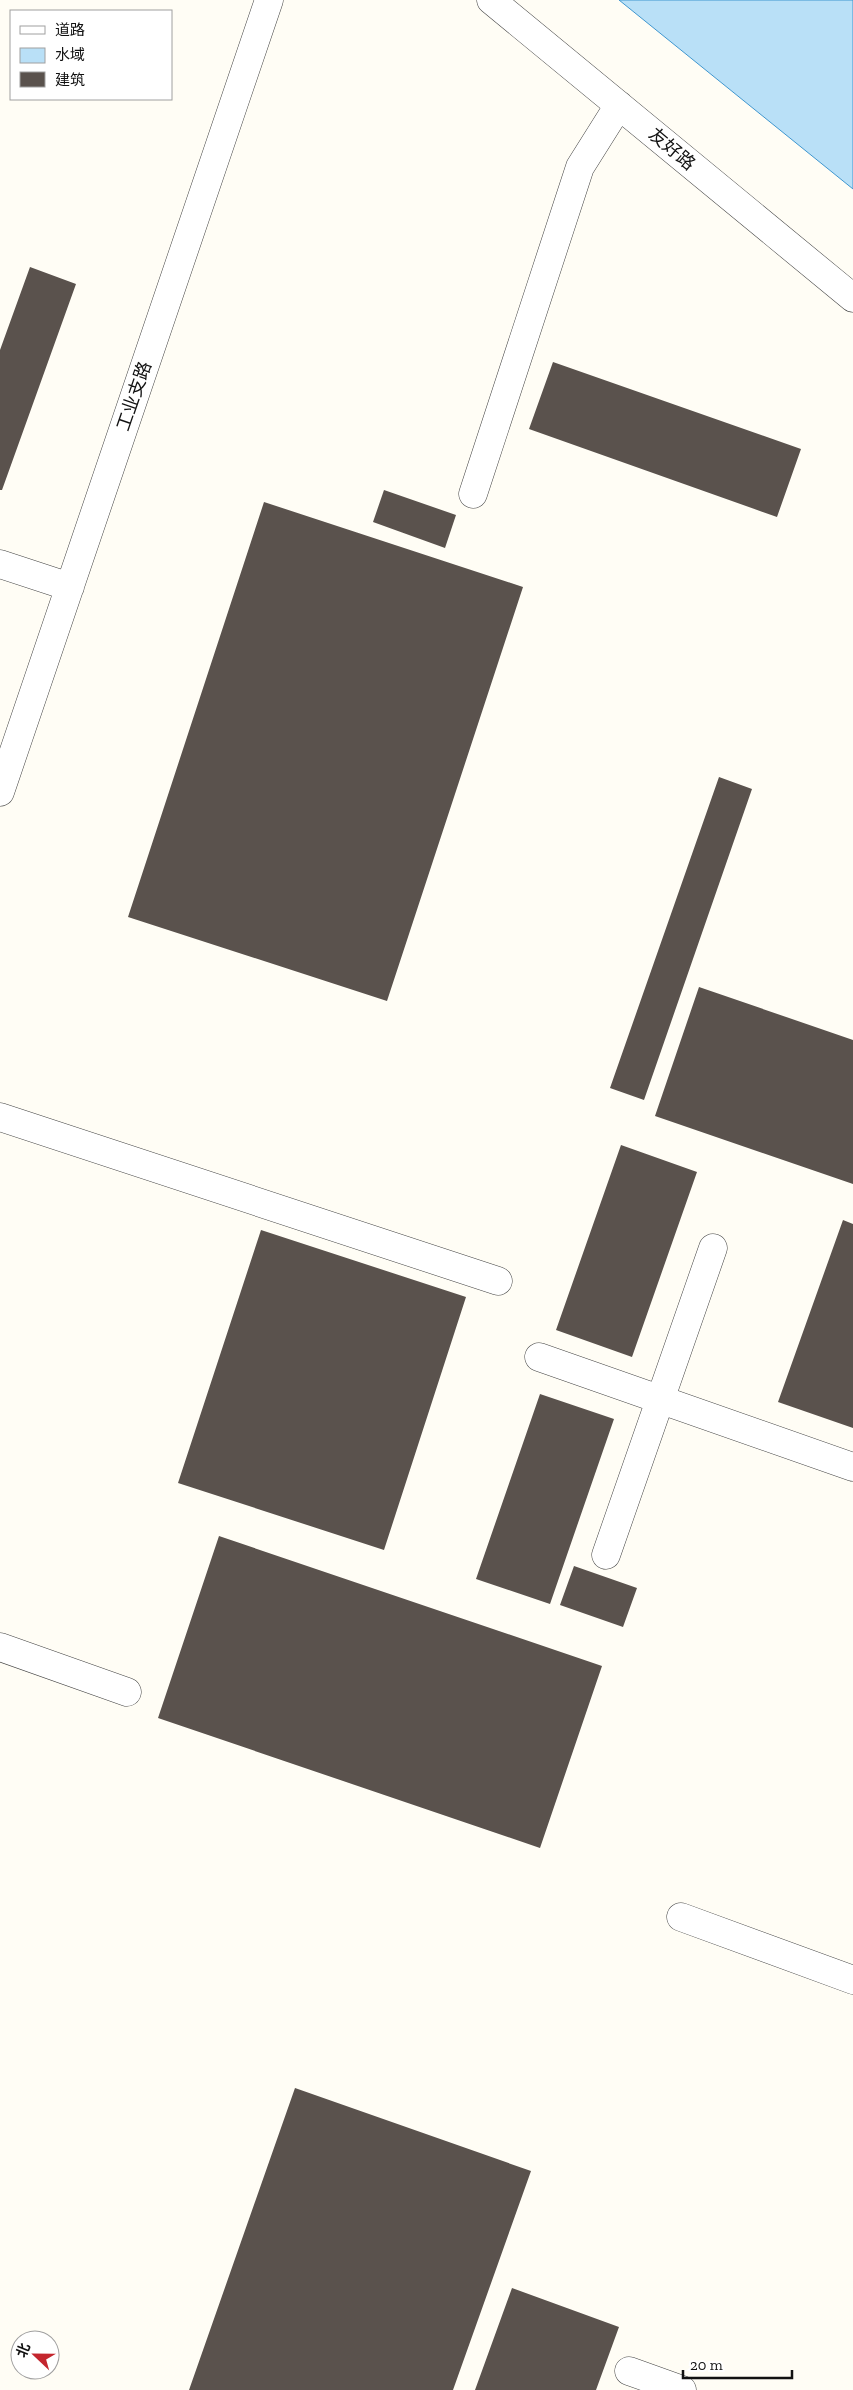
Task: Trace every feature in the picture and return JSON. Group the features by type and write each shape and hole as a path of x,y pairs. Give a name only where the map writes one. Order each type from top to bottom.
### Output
{"street":[{"name":"工业支路","path":"0,792 269,0"},
{"name":"友好路","path":"491,0 853,298"},
{"path":"473,494 580,167 619,105"},
{"path":"0,564 70,587"},
{"path":"0,1117 498,1281"},
{"path":"606,1555 713,1248"},
{"path":"539,1357 853,1467"},
{"path":"0,1647 127,1692"},
{"path":"681,1916 853,1980"},
{"path":"629,2371 682,2390"}],"water":[{"path":"619,0 853,0 853,189"}],"building":[{"path":"30,267 76,284 2,490 0,490 0,350"},
{"path":"553,362 801,449 777,517 529,429"},
{"path":"384,490 456,515 445,548 373,522"},
{"path":"264,502 523,587 387,1001 128,917"},
{"path":"719,777 752,789 644,1100 610,1088"},
{"path":"699,987 853,1040 853,1184 655,1116"},
{"path":"621,1145 697,1172 632,1357 556,1330"},
{"path":"843,1220 853,1224 853,1428 778,1402"},
{"path":"261,1230 466,1297 384,1550 178,1483"},
{"path":"540,1394 614,1419 550,1604 476,1579"},
{"path":"219,1536 602,1666 540,1848 158,1718"},
{"path":"574,1566 637,1588 623,1627 560,1605"},
{"path":"295,2088 531,2171 453,2390 189,2390"},
{"path":"512,2288 619,2327 596,2390 475,2390"}]}
